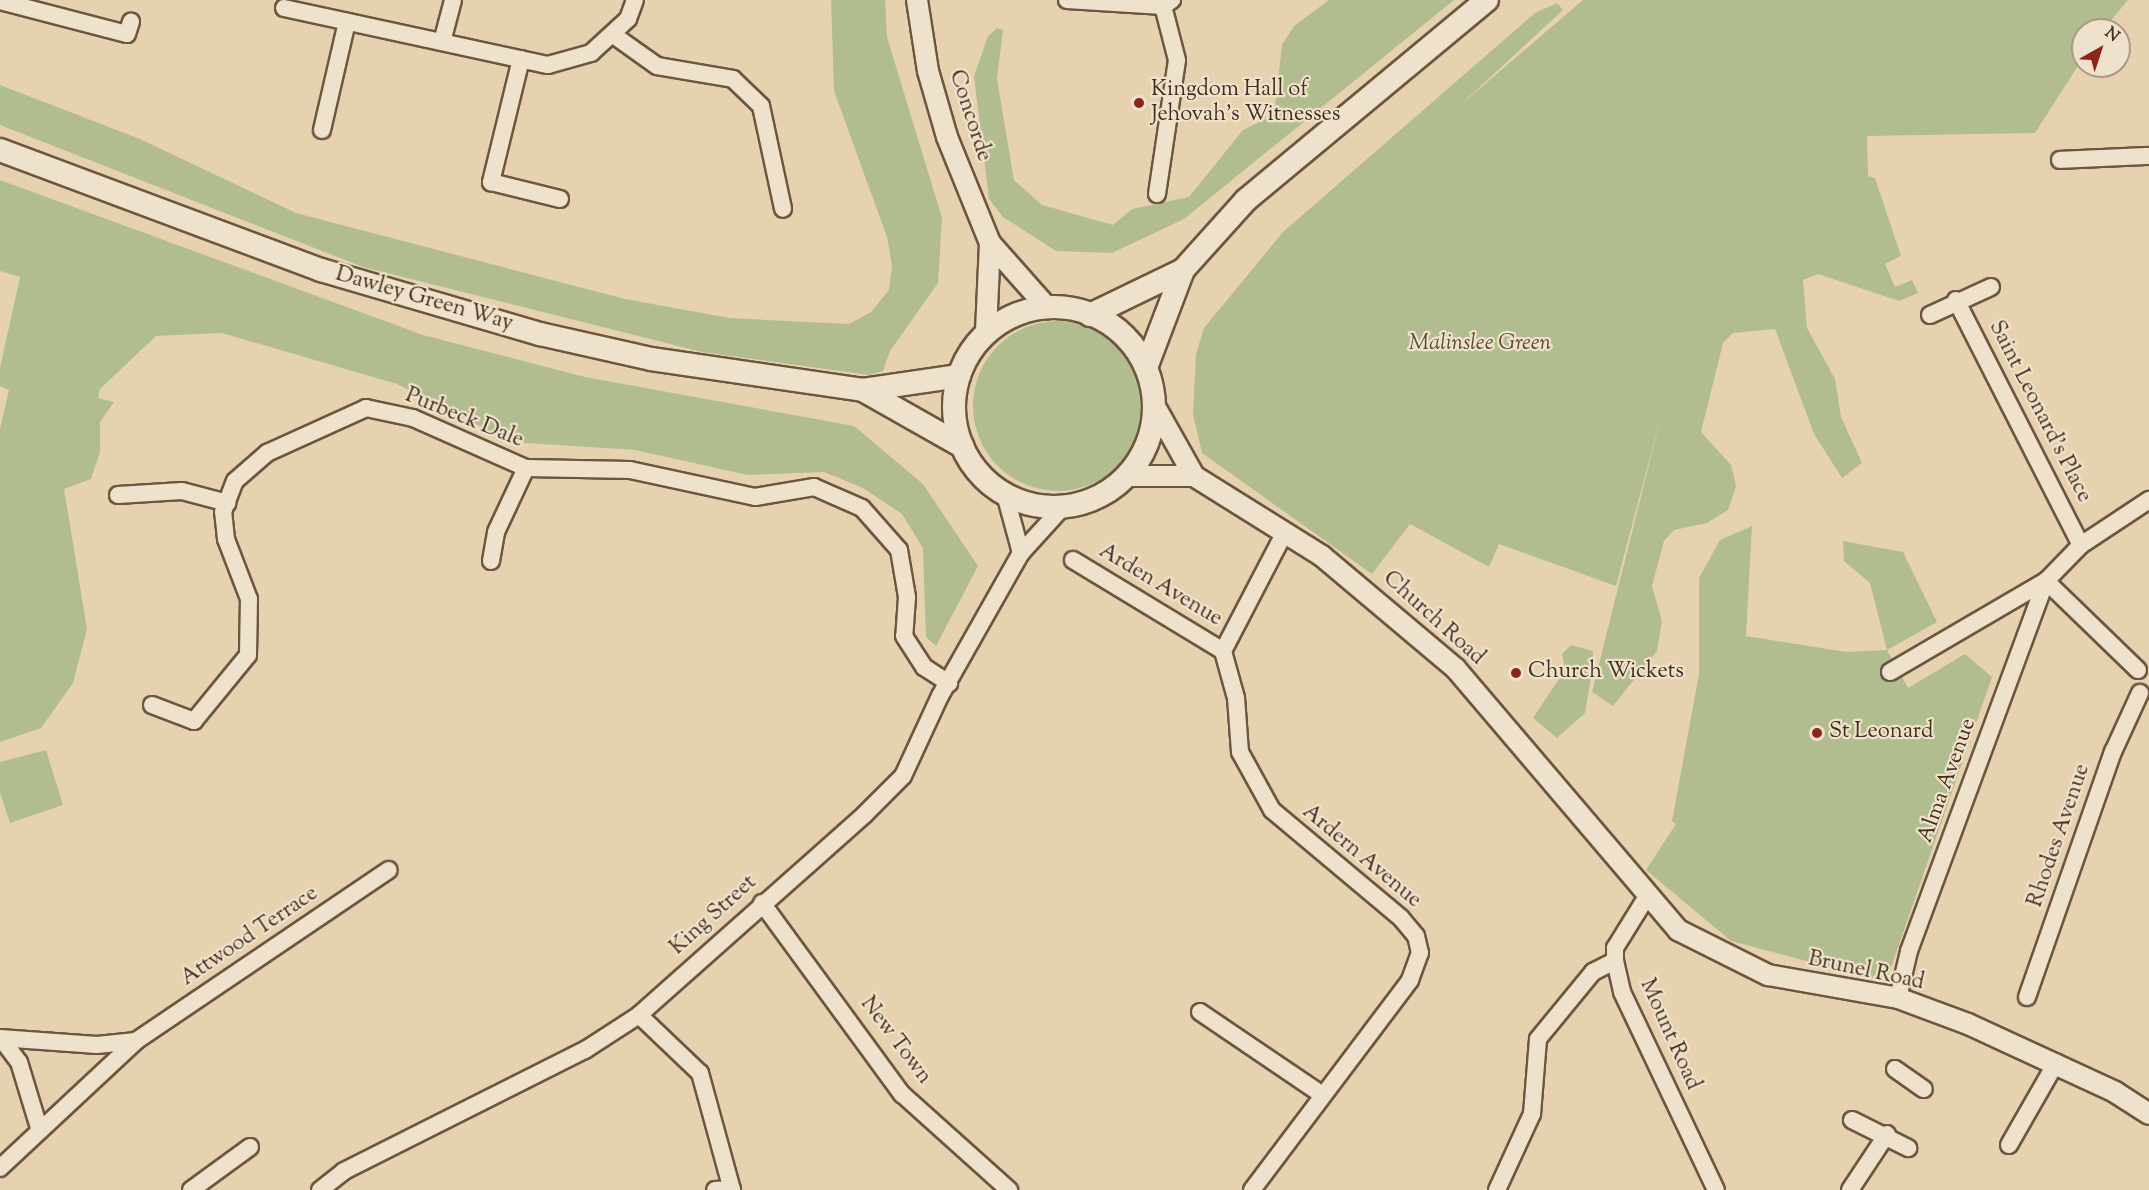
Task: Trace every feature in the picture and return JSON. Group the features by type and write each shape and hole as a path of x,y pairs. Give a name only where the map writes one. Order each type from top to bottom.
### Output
{"main road":[{"path":"1147,365 1183,270 1246,200 1487,0"},
{"name":"Dawley Green Way","path":"0,150 429,305 651,359 863,390 959,376"},
{"path":"1090,315 1183,270"},
{"path":"1046,306 1090,315 1124,337 1147,365 1157,410 1146,450 1126,476 1102,494 1062,508 1005,494 982,478 962,447 956,417 959,376 986,331 1017,312 1046,306"},
{"name":"Dawley Green Way","path":"863,390 962,447"}],"street":[{"path":"442,42 453,0"},
{"path":"284,8 548,65 591,53 628,19 634,0"},
{"name":"Concorde","path":"917,0 928,71 948,137 990,243 1046,306"},
{"path":"1067,0 1167,3 1176,60 1156,194"},
{"path":"0,1 127,34 131,22"},
{"path":"322,130 347,22"},
{"path":"612,34 657,66 733,79 761,106 783,209"},
{"path":"521,59 491,182 560,199"},
{"path":"2060,160 2149,156"},
{"name":"Concorde","path":"986,331 990,243"},
{"path":"1930,315 1956,300 1991,287"},
{"name":"Saint Leonard's Place","path":"1956,300 2081,545"},
{"name":"Purbeck Dale","path":"152,705 194,721 248,655 249,599 226,539 227,503 235,481 267,453 366,408 414,417 526,468 630,470 755,497 814,487 862,508 899,550 907,597 904,636 924,667 949,683"},
{"name":"Church Road","path":"1157,410 1194,476 1285,532 1382,603 1456,669 1559,786 1646,898"},
{"path":"490,561 496,532 526,468"},
{"path":"1126,476 1194,476"},
{"path":"118,495 182,491 227,503"},
{"path":"1005,494 1021,554"},
{"name":"Alma Avenue","path":"1890,672 2046,581 2081,545 2149,500"},
{"name":"King Street","path":"320,1190 344,1171 585,1050 639,1015 903,776 949,683 1021,554 1062,508"},
{"path":"1223,651 1285,532"},
{"name":"Arden Avenue","path":"1073,560 1223,651"},
{"name":"Alma Avenue","path":"1898,998 1909,951 2046,581"},
{"name":"Rhodes Avenue","path":"2027,998 2113,752 2145,693 2133,680 2144,669 2046,581"},
{"name":"Ardern Avenue","path":"1223,651 1237,705 1240,752 1260,795 1401,918 1419,945 1419,962 1410,980 1321,1094 1252,1190"},
{"name":"Attwood Terrace","path":"0,1168 39,1128 136,1041 389,870"},
{"name":"Mount Road","path":"1646,898 1615,948 1615,961 1622,992 1716,1190"},
{"name":"Brunel Road","path":"1646,898 1678,930 1768,975 1898,998 2056,1063 2149,1114"},
{"name":"New Town","path":"762,903 902,1094 1009,1190"},
{"path":"1497,1190 1532,1114 1538,1039 1593,972 1615,961"},
{"path":"1200,1012 1321,1094"},
{"path":"639,1015 700,1073 727,1190"},
{"path":"2,1040 136,1041"},
{"path":"2,1040 19,1062 39,1128"},
{"path":"2009,1144 2056,1063"},
{"path":"1895,1069 1924,1089"},
{"path":"1852,1120 1887,1134 1908,1148"},
{"path":"1850,1190 1887,1134"},
{"path":"191,1190 250,1147"}],"green space":[{"path":"831,0 885,0 887,37 942,218 938,283 890,351 883,371 869,375 702,352 363,267 0,125 0,85 140,139 296,213 625,299 729,318 849,324 871,312 889,290 892,266 887,237 834,91"},
{"path":"1329,0 1454,0 1184,219 1112,253 1056,251 1003,217 989,199 974,76 988,36 997,28 1003,30 997,79 1014,180 1042,205 1113,225 1132,209 1189,197 1243,130 1274,115 1282,45 1294,26"},
{"name":"Malinslee Green","path":"1583,0 2128,0 2113,18 2071,18 2071,77 2035,133 1867,136 1868,176 1875,178 1901,256 1885,264 1895,287 1912,280 1918,293 1899,301 1818,274 1803,280 1807,328 1835,379 1841,417 1862,463 1842,478 1814,434 1775,329 1733,333 1723,343 1701,432 1731,465 1736,486 1728,510 1707,523 1674,530 1664,541 1652,586 1662,621 1657,651 1613,706 1592,692 1662,412 1616,586 1499,544 1489,567 1410,524 1372,574 1202,453 1193,414 1196,354 1204,328 1283,232 1535,13 1557,3 1563,10 1457,108"},
{"path":"0,180 423,335 585,377 854,426 923,484 978,566 936,646 926,637 923,548 902,514 863,488 824,472 748,475 635,450 511,442 397,384 222,333 156,336 100,389 98,398 114,402 100,422 100,452 91,479 64,489 87,629 73,683 41,728 0,742 0,429 9,390 0,386 0,368 20,277 0,271"},
{"path":"1058,321 1090,328 1118,346 1136,374 1143,406 1136,438 1118,466 1090,484 1058,491 1026,484 998,466 980,438 973,406 980,374 998,346 1026,328"},
{"path":"1752,526 1746,636 1846,652 1887,650 1908,688 1965,654 1992,677 1886,982 1731,941 1646,870 1676,824 1672,821 1699,674 1699,578 1720,540"},
{"path":"1843,541 1903,552 1937,622 1887,650 1870,583 1844,561"},
{"path":"1571,645 1593,651 1592,672 1585,713 1557,738 1533,718 1565,670 1562,654"},
{"path":"46,750 63,805 10,823 0,793 0,762"}],"place":[{"name":"Kingdom Hall of Jehovah's Witnesses","path":"1139,103"},
{"name":"Church Wickets","path":"1516,673"},
{"name":"St Leonard","path":"1817,733"}]}
